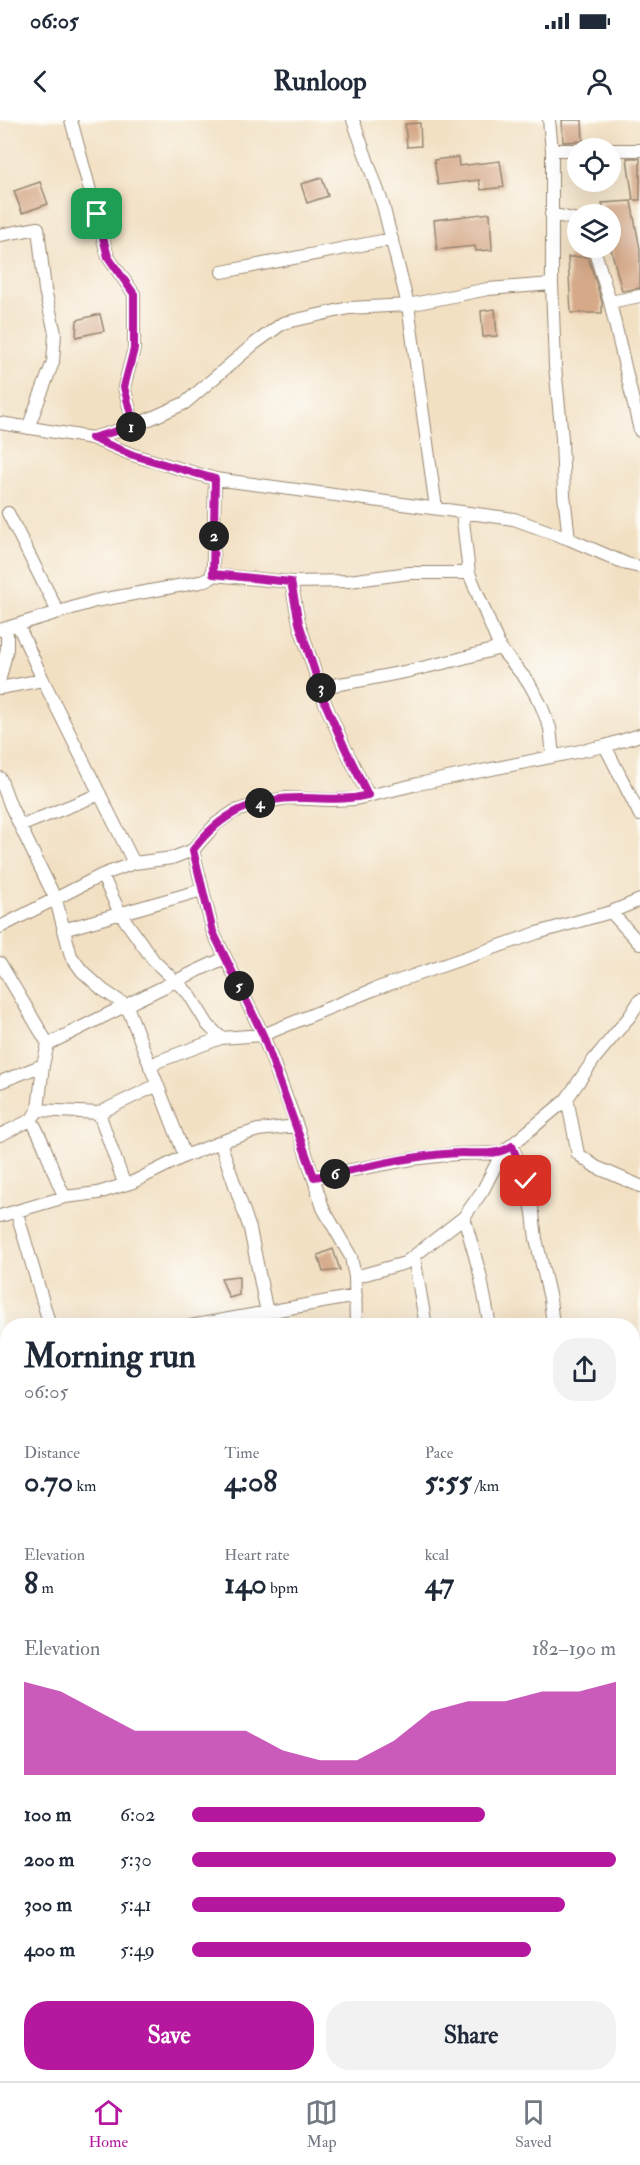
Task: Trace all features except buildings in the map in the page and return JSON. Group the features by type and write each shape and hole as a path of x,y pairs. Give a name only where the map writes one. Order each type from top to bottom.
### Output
{"street":[{"path":"71,120 108,257 134,294 134,349 124,387 134,426"},
{"path":"353,120 367,154 392,238 408,305 423,404 435,508"},
{"path":"549,120 552,150 551,214 555,366 569,539"},
{"path":"552,150 567,150"},
{"path":"621,150 640,150"},
{"path":"551,214 567,218"},
{"path":"0,235 38,228 45,290 56,333 53,362 28,428"},
{"path":"222,272 392,238"},
{"path":"597,258 610,302 640,431"},
{"path":"92,438 134,426 185,403 254,344 284,323 349,308 408,305 489,289 552,284"},
{"path":"610,302 640,296"},
{"path":"0,423 92,438 133,455 215,479 513,519 640,567"},
{"path":"9,628 95,601 209,579 213,574 215,479"},
{"path":"462,512 470,573 500,648 529,683 541,705 550,729 553,756"},
{"path":"8,513 58,612"},
{"path":"213,574 291,582 349,581 409,573 470,573"},
{"path":"291,582 299,623 321,687 344,746 368,795"},
{"path":"0,678 9,628"},
{"path":"9,628 43,680 134,863"},
{"path":"321,687 392,676 500,648"},
{"path":"0,688 43,680"},
{"path":"0,927 102,875 134,863 172,858 193,850 216,824 234,812 260,803 287,798 355,799 605,746 640,735"},
{"path":"605,746 640,815"},
{"path":"0,778 5,809 20,826 56,900 71,956 82,971 103,990 127,1006 185,1156"},
{"path":"20,826 100,794"},
{"path":"193,850 213,932 263,1035 297,1126 323,1208 351,1257 355,1277 356,1318"},
{"path":"102,875 120,913 153,961 189,994 208,1025 221,1038"},
{"path":"63,930 202,890"},
{"path":"150,1067 159,1061 221,1038 263,1035 386,985 537,933 611,912 640,900"},
{"path":"611,912 640,944"},
{"path":"48,1044 225,958"},
{"path":"0,963 48,1044 35,1115 54,1179 65,1197"},
{"path":"355,1277 405,1263 465,1217 507,1149 567,1098 595,1058 635,1016 640,1000"},
{"path":"0,1082 43,1065"},
{"path":"0,1135 35,1115 99,1113 157,1085"},
{"path":"567,1098 578,1154 596,1167 640,1186"},
{"path":"99,1113 124,1184"},
{"path":"0,1216 17,1213 65,1197 98,1193 134,1182 185,1156 258,1130 297,1126"},
{"path":"220,1142 250,1230 267,1313"},
{"path":"314,1177 411,1159 507,1149"},
{"path":"507,1149 526,1181 552,1318"},
{"path":"17,1213 48,1318"},
{"path":"465,1217 488,1318"},
{"path":"414,1257 425,1318"},
{"path":"237,1318 356,1296"}],"route":[{"path":"97,214 108,257 134,294 134,349 124,387 134,426 92,438 133,455 215,479 213,574 291,582 293,602 325,703 368,795 355,799 287,798 260,803 234,812 216,824 193,850 213,932 263,1035 314,1177 411,1159 456,1154 502,1153 512,1146 526,1181"}]}
